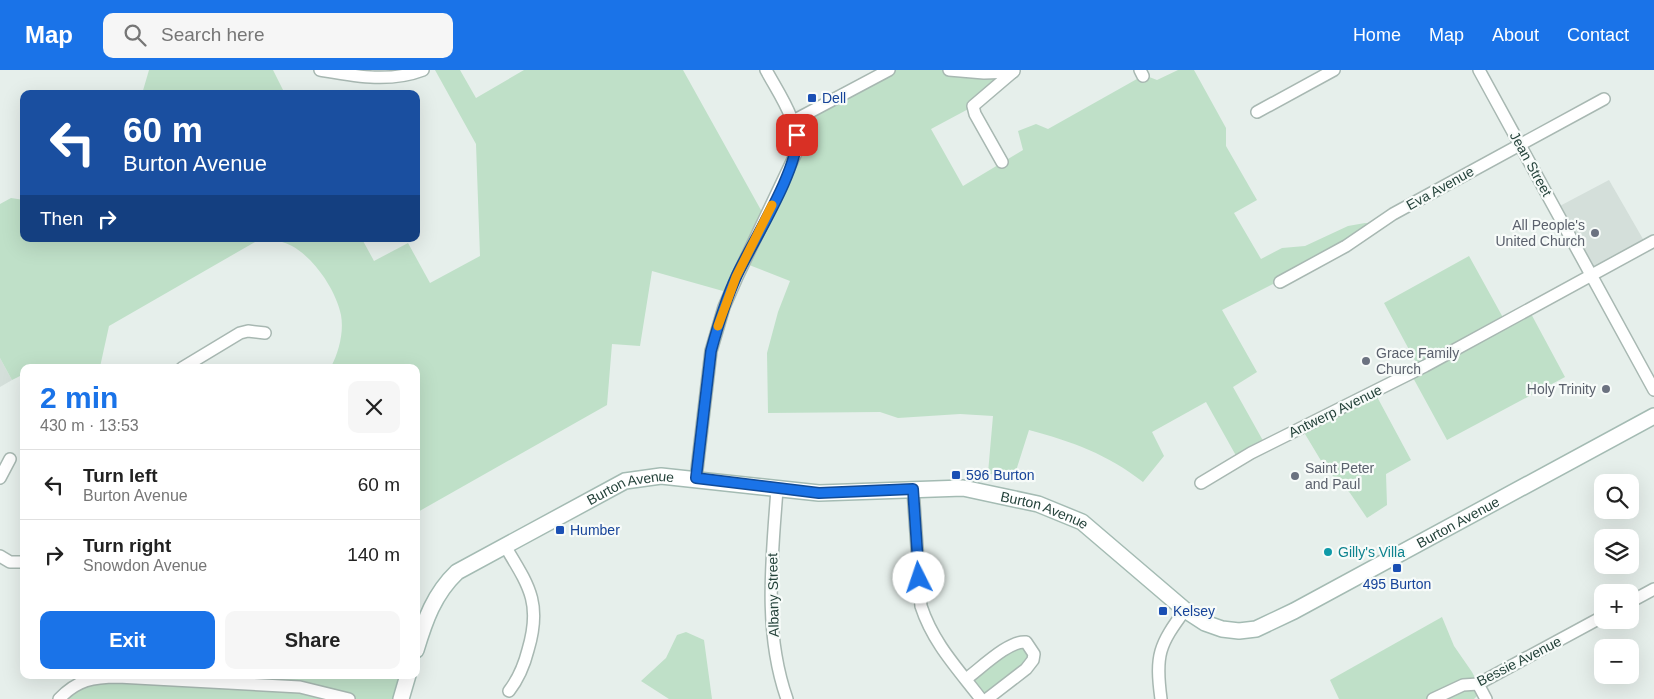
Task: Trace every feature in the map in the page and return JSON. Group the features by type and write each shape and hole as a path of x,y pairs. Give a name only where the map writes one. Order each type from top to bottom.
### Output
{"street":[{"path":"320,70 375,78 406,75 423,70"},
{"path":"696,478 711,351 715,334 736,277 794,160 797,143 793,121 766,70"},
{"path":"793,121 889,70"},
{"path":"948,70 984,73 1015,71"},
{"path":"1257,112 1334,70"},
{"name":"Jean Street","path":"1479,70 1654,390"},
{"path":"1002,162 975,114 973,106 1015,71"},
{"name":"Eva Avenue","path":"1280,282 1346,246 1393,214 1604,99"},
{"name":"Antwerp Avenue","path":"1201,483 1251,453 1426,366 1654,241"},
{"path":"189,364 240,333 248,331 266,333"},
{"name":"Burton Avenue","path":"420,639 437,595 457,572 625,481 661,476 696,478 777,489 834,493 913,489 977,490 1038,504 1082,522 1185,610 1205,623 1222,629 1239,631 1256,629 1272,623 1654,416"},
{"path":"0,478 10,459"},
{"name":"Albany Street","path":"777,489 772,568 771,627 776,658 787,699"},
{"path":"913,489 921,606 933,636 981,699"},
{"path":"504,546 526,585 535,611 535,624 522,670 510,692"},
{"path":"0,556 10,562 20,562"},
{"path":"1639,597 1654,589"},
{"path":"1161,699 1157,662 1160,649 1185,610"},
{"name":"Bessie Avenue","path":"1433,699 1464,685 1478,684 1594,621"},
{"path":"966,679 1007,648 1019,641 1026,642 1034,654 1030,664 987,699"},
{"path":"59,699 80,682 91,679"},
{"path":"168,679 300,687 348,699"},
{"path":"401,699 407,679"},
{"path":"1478,684 1486,699"}],"shaded area":[{"path":"1609,180 1647,246 1592,276 1556,208"},
{"path":"0,358 12,380 0,387"}],"green space":[{"path":"149,70 273,70 283,90 143,90"},
{"path":"435,70 460,70 476,98 524,70 683,70 766,219 794,161 794,121 892,70 943,70 972,74 1014,72 974,106 931,129 963,186 1023,150 1018,131 1036,124 1048,129 1144,75 1157,80 1178,70 1194,70 1226,128 1226,146 1257,200 1234,213 1261,259 1282,248 1305,246 1348,226 1365,223 1377,224 1279,281 1222,310 1257,372 1233,387 1266,446 1239,461 1206,402 1152,432 1164,456 1143,482 1103,456 1060,439 1029,430 1013,480 988,473 993,416 960,414 898,418 880,412 768,413 767,353 778,312 790,281 744,263 730,293 652,271 640,346 612,344 607,405 420,511 420,364 332,364 338,348 342,322 334,295 323,276 308,258 300,251 283,242 364,242 374,261 408,243 430,283 480,256 476,144"},
{"path":"11,198 20,199 20,242 255,242 109,326 101,364 20,364 20,376 12,380 0,358 0,204"},
{"path":"1469,256 1506,323 1529,310 1565,377 1447,440 1411,374 1420,370 1384,303"},
{"path":"1375,393 1411,460 1386,474 1387,505 1367,518 1350,493 1326,469 1302,429"},
{"path":"1442,617 1454,646 1472,672 1482,691 1474,699 1339,699 1330,680"},
{"path":"686,632 704,640 712,699 669,699 641,681 666,658 677,635"},
{"path":"1019,642 1033,660 986,699 967,679"},
{"path":"106,679 408,679 402,699 58,699 65,692"}],"slow traffic":[{"path":"718,326 736,277 772,205"}],"place":[{"name":"Dell","path":"812,98"},
{"name":"All People's United Church","path":"1595,233"},
{"name":"Grace Family Church","path":"1366,361"},
{"name":"Holy Trinity","path":"1606,389"},
{"name":"596 Burton","path":"956,475"},
{"name":"Saint Peter and Paul","path":"1295,476"},
{"name":"Humber","path":"560,530"},
{"name":"Gilly's Villa","path":"1328,552"},
{"name":"495 Burton","path":"1397,568"},
{"name":"Kelsey","path":"1163,611"}],"route":[{"path":"797,135 794,160 736,277 715,334 711,351 696,478 819,493 913,489 919,578"}]}
